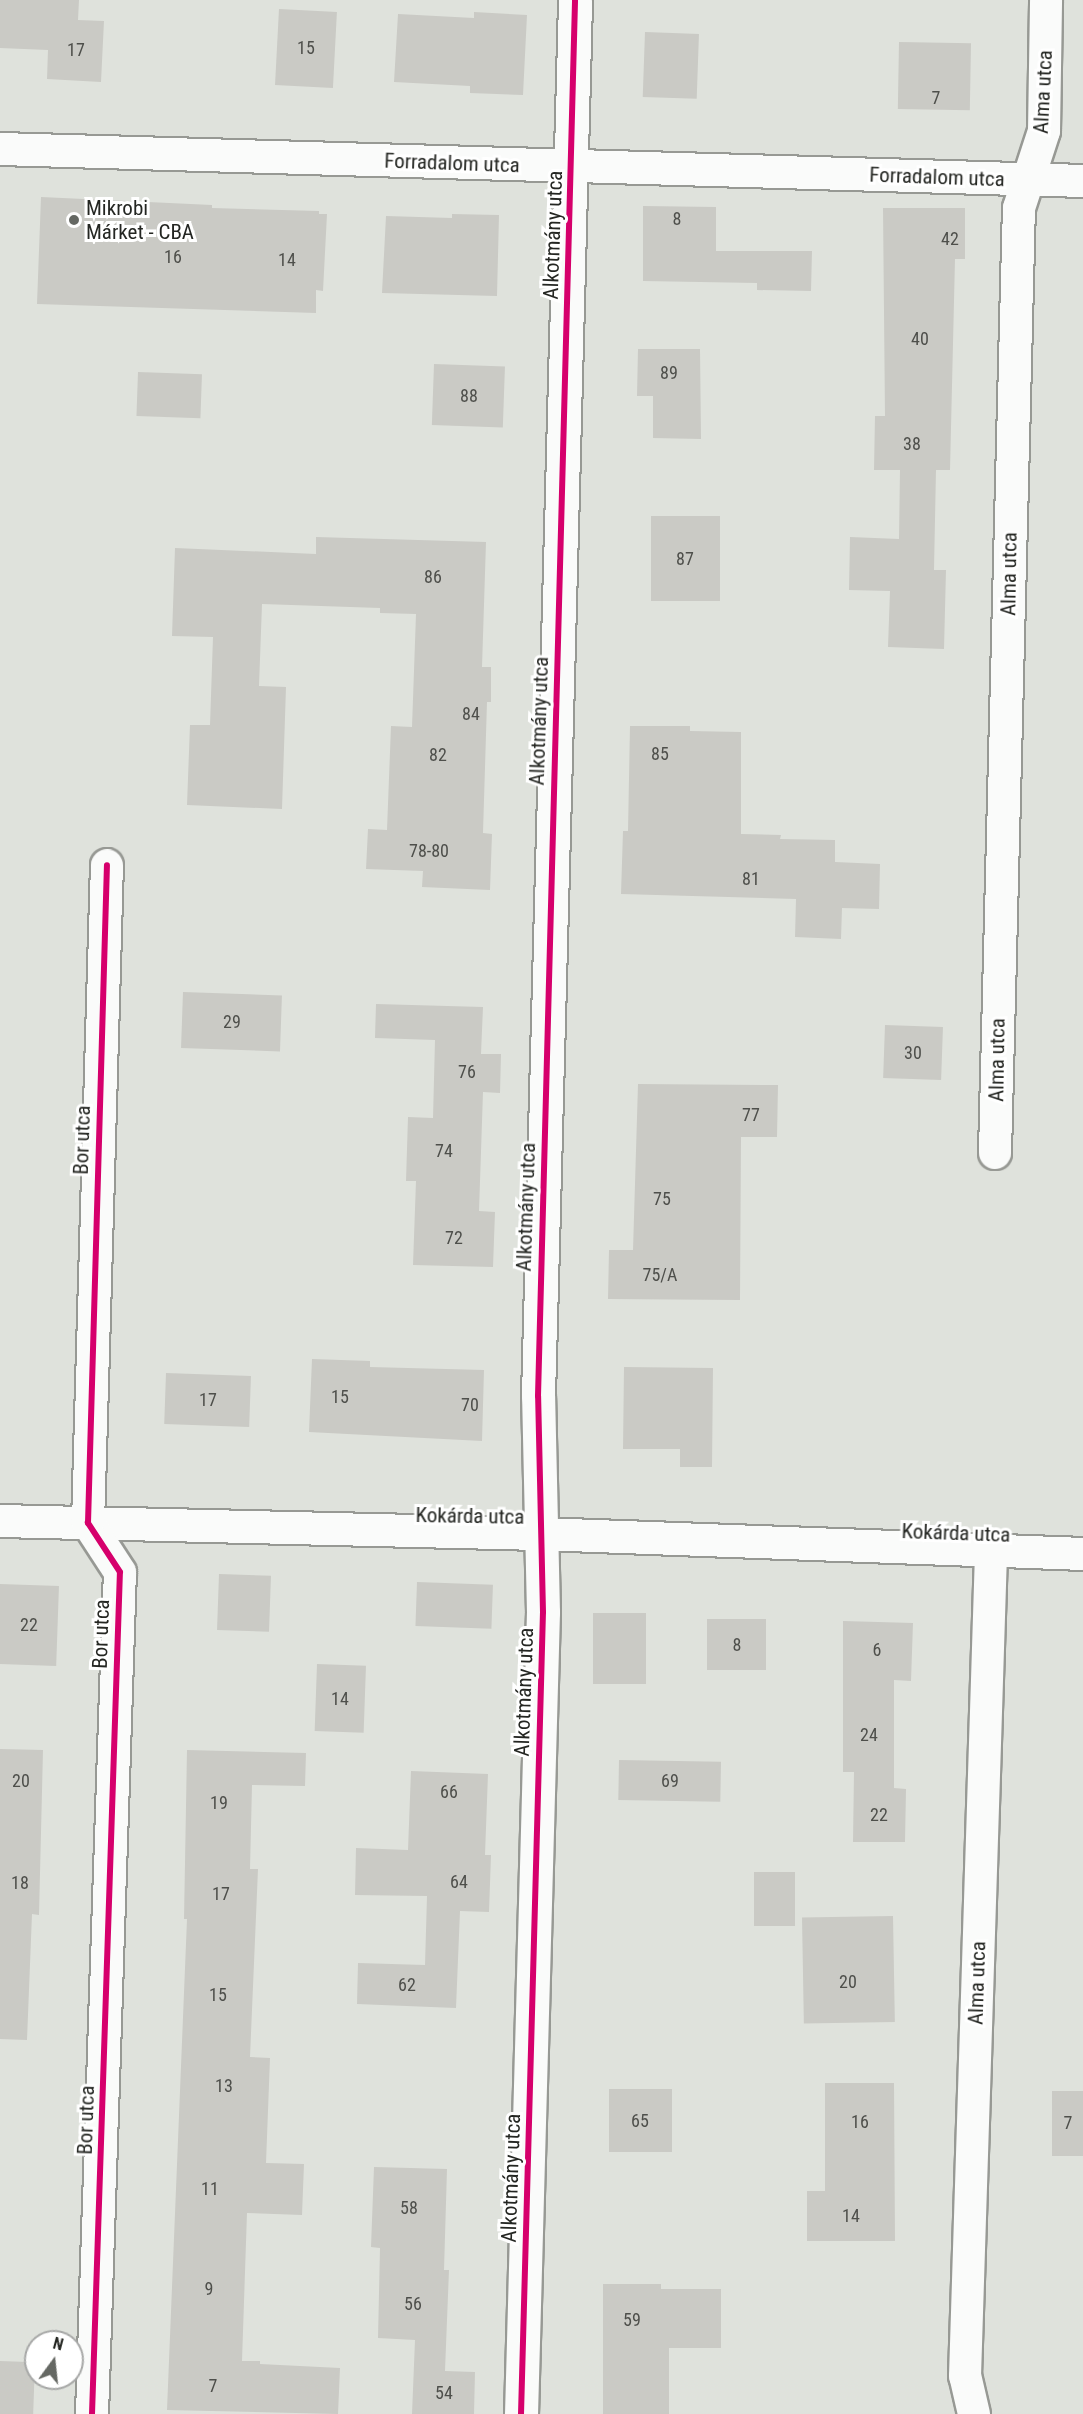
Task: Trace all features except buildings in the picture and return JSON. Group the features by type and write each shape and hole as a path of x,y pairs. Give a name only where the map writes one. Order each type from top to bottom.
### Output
{"street":[{"name":"Alkotmány utca","path":"521,2414 543,1612 538,1396 575,0"},
{"name":"Alma utca","path":"995,1153 1019,208 1044,131 1046,0"},
{"name":"Forradalom utca","path":"0,149 1083,181"},
{"name":"Bor utca","path":"92,2414 120,1572 88,1523 107,865"},
{"name":"Kokárda utca","path":"0,1521 541,1534 1083,1554"},
{"name":"Alma utca","path":"974,2414 965,2376 991,1551"}],"cycle path":[{"path":"521,2414 543,1612 538,1396 575,0"},
{"path":"92,2414 120,1572 88,1523 107,865"}],"place":[{"name":"Mikrobi Márket - CBA","path":"74,220"}]}
